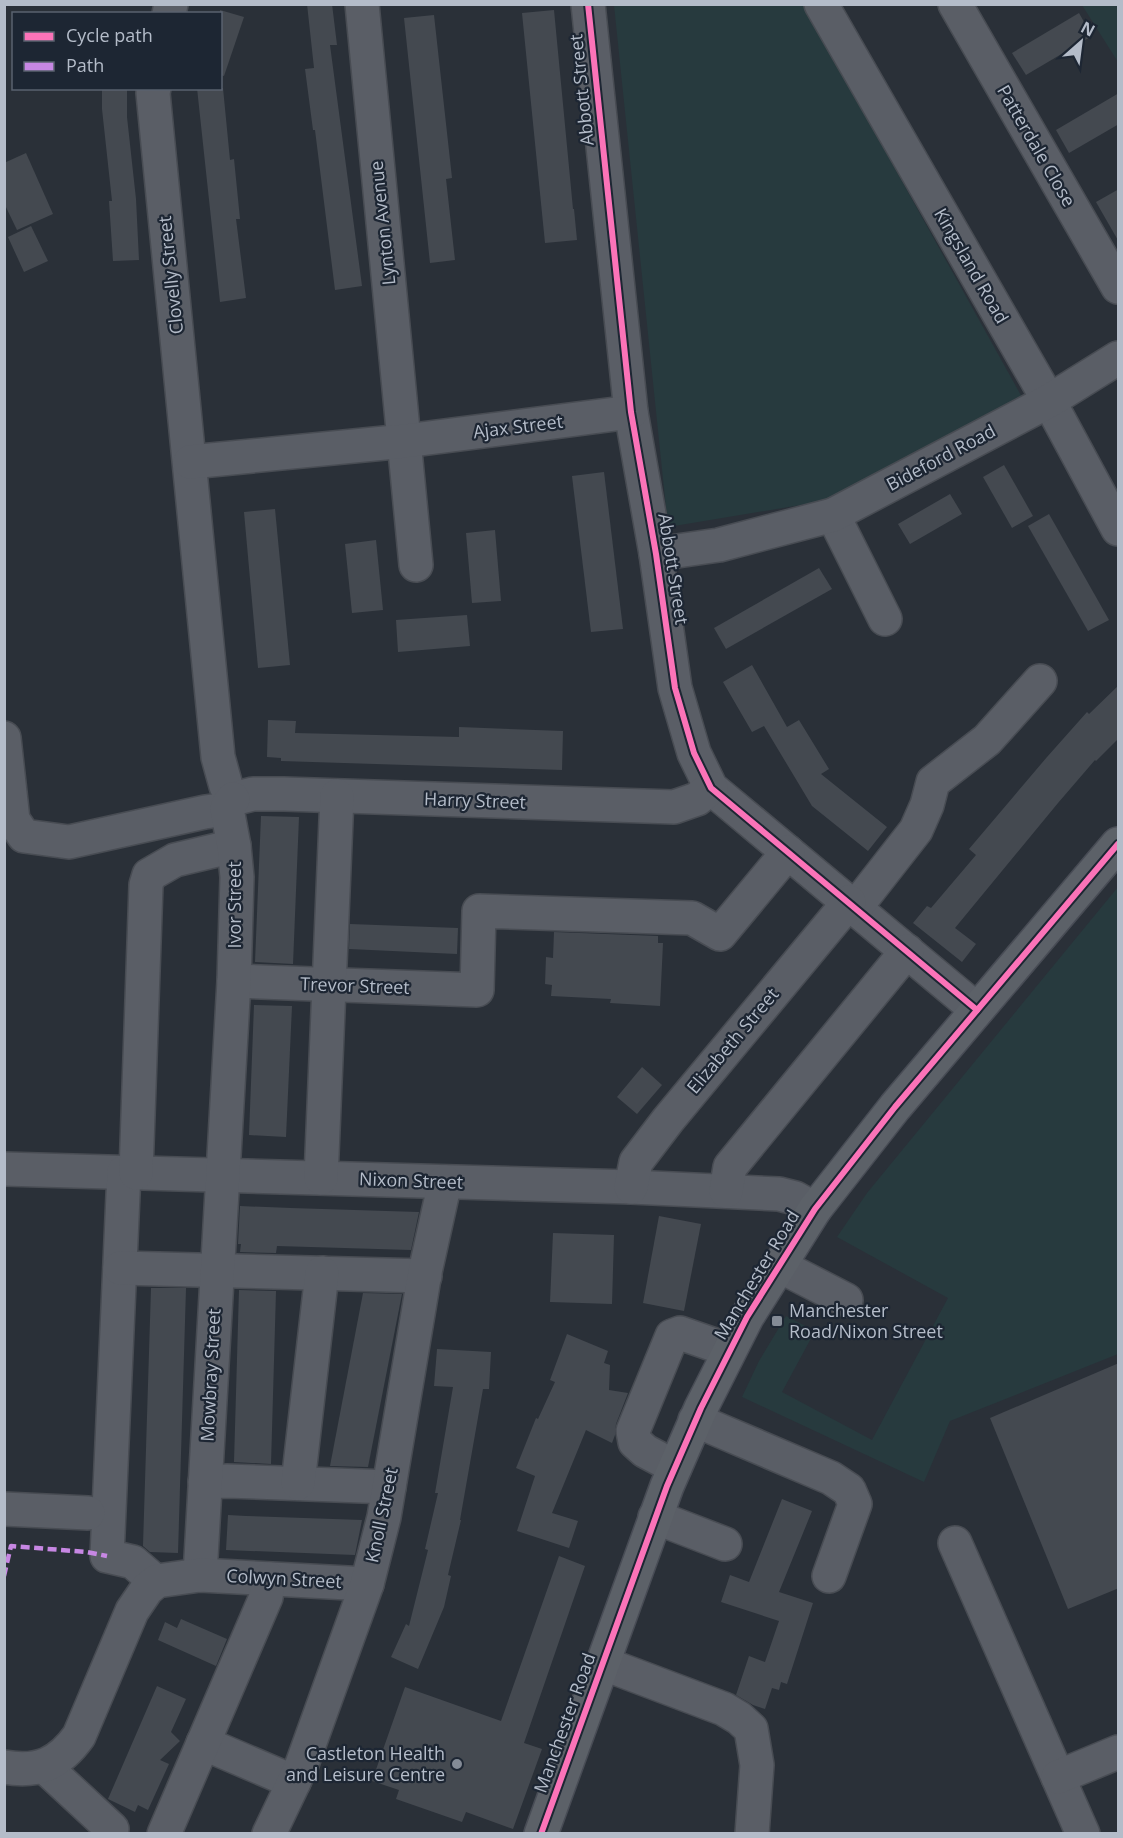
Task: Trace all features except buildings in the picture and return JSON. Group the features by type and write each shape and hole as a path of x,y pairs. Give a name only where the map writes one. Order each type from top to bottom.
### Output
{"main road":[{"name":"Manchester Road","path":"542,1833 655,1517 695,1420 747,1317 815,1209 895,1107 1119,844"}],"street":[{"name":"Lynton Avenue","path":"362,4 405,441"},
{"name":"Abbott Street","path":"588,4 631,412 656,554 675,688 694,753 711,788 976,1010"},
{"name":"Kingsland Road","path":"821,4 1049,401 1119,529"},
{"name":"Patterdale Close","path":"955,4 1119,287"},
{"name":"Clovelly Street","path":"154,90 190,462"},
{"name":"Bideford Road","path":"656,554 719,545 833,515 1049,401 1119,358"},
{"name":"Ajax Street","path":"190,462 405,441 631,412"},
{"path":"405,441 416,565"},
{"name":"Ivor Street","path":"190,462 219,757 230,804 237,877 234,981 223,1175"},
{"path":"833,515 885,619"},
{"name":"Elizabeth Street","path":"631,1187 636,1162 668,1120 916,830 927,805 933,782 987,740 1040,681"},
{"path":"5,750 14,836"},
{"name":"Harry Street","path":"14,836 69,842 205,812 253,794 674,807 698,799 711,788"},
{"path":"321,1178 337,796"},
{"path":"4,1767 18,1769 44,1766 69,1750 79,1736 132,1611 147,1590 156,1582 133,1562 107,1556 120,1268 130,1172 146,885 149,875 175,861 234,846"},
{"name":"Trevor Street","path":"234,981 477,990 479,911 692,918 720,934 788,852"},
{"path":"726,1191 729,1167 907,951"},
{"name":"Nixon Street","path":"4,1169 726,1191 787,1195 815,1209"},
{"name":"Mowbray Street","path":"200,1575 223,1175"},
{"name":"Knoll Street","path":"269,1833 301,1767 368,1584 384,1517 425,1276 445,1182"},
{"path":"778,1265 846,1300"},
{"path":"120,1268 425,1276"},
{"path":"298,1483 322,1273"},
{"path":"675,1467 645,1451 635,1442 633,1431 672,1336 680,1333 729,1350"},
{"path":"695,1420 831,1478 849,1490 855,1504 829,1576"},
{"path":"205,1482 389,1487"},
{"path":"4,1509 88,1513"},
{"path":"655,1517 725,1544"},
{"path":"955,1543 1083,1833"},
{"name":"Colwyn Street","path":"156,1582 200,1575 368,1584"},
{"path":"164,1833 266,1597 269,1579"},
{"path":"603,1663 724,1709 751,1729 757,1765 752,1833"},
{"path":"203,1743 294,1782"},
{"path":"1058,1777 1119,1752"},
{"path":"44,1766 112,1829 110,1833"}],"green space":[{"path":"614,5 804,5 1023,399 825,501 668,527"},
{"path":"1082,5 1118,5 1118,62"},
{"path":"1118,887 1118,1354 950,1421 924,1482 742,1397 759,1361 786,1316 815,1331 782,1392 872,1440 948,1298 837,1237 867,1193"}],"marked path":[{"path":"4,1576 11,1546 87,1552 107,1556"}],"cycle path":[{"path":"588,4 631,412 656,554 675,688 694,753 711,788 977,1010"},
{"path":"541,1834 667,1486 701,1408 747,1317 815,1209 895,1107 1118,844"}],"place":[{"name":"Manchester Road/Nixon Street","path":"777,1321"},
{"name":"Castleton Health and Leisure Centre","path":"457,1764"}]}
